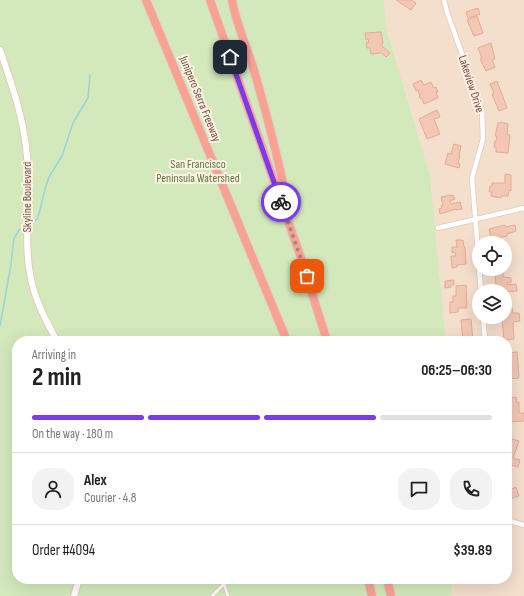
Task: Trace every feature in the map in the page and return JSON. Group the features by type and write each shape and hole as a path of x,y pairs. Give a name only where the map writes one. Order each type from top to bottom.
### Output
{"highway":[{"name":"Junipero Serra Freeway","path":"146,0 285,336"},
{"path":"210,0 294,240 325,336"},
{"path":"232,0 234,11 266,114 286,195 294,240"},
{"path":"369,584 372,596"},
{"path":"388,584 391,596"}],"street":[{"name":"Lakeview Drive","path":"444,0 482,110 483,139 472,178 477,236"},
{"name":"Skyline Boulevard","path":"0,50 15,96 28,158 27,238 30,273 39,306 54,336"},
{"path":"438,228 524,208"},
{"path":"484,324 485,336"},
{"path":"512,522 524,526"},
{"path":"74,596 78,584"}],"lane":[{"path":"212,596 224,584 228,596"}],"shaded area":[{"path":"384,0 524,0 524,596 451,596 452,584 512,584 512,336 446,336 430,175 386,27"}],"green space":[{"name":"San Francisco Peninsula Watershed","path":"0,0 384,0 386,27 430,175 446,336 12,336 12,584 452,584 451,596 0,596"}],"building":[{"path":"396,0 411,0 416,3 411,10"},
{"path":"478,8 480,14 468,18 466,12"},
{"path":"477,16 483,33 474,36 467,20"},
{"path":"381,32 383,43 382,46 390,53 386,57 382,53 371,54 370,48 367,48 366,43 369,42 368,39 366,40 365,33"},
{"path":"491,43 495,59 492,60 495,67 486,71 480,59 482,58 478,48"},
{"path":"421,80 424,85 431,82 434,88 436,87 438,98 424,104 422,99 419,97 418,90 416,91 413,84"},
{"path":"497,81 507,108 499,111 492,94 494,93 490,84"},
{"path":"437,110 440,117 434,119 440,134 427,139 419,119"},
{"path":"501,122 508,124 507,134 510,135 508,153 496,152 496,147 494,147 498,123"},
{"path":"454,144 461,146 458,163 460,164 459,168 445,164 448,153 451,154"},
{"path":"505,174 511,175 511,191 509,190 508,196 501,196 501,198 491,196 492,192 489,192 490,186 492,186 492,183 505,183"},
{"path":"453,195 455,199 450,201 451,204 460,202 462,209 456,209 440,214 439,209 442,208 441,206 443,205 441,197"},
{"path":"505,225 505,227 515,225 516,231 507,234 507,236 490,236 489,229"},
{"path":"456,240 463,240 466,264 457,265 457,267 452,268 451,256 456,256 455,252 452,253 452,247 457,247"},
{"path":"495,276 511,278 511,283 496,284"},
{"path":"454,280 454,285 450,285 451,287 445,288 445,281"},
{"path":"512,284 516,284 517,291 512,291"},
{"path":"466,285 467,308 458,308 458,312 450,313 450,302 453,302 453,296 456,296 456,286"},
{"path":"512,308 513,313 519,313 520,321 513,322 514,339 512,339 512,336 504,336 503,324 512,324"},
{"path":"471,319 473,336 463,336 461,320"},
{"path":"512,352 517,352 519,378 512,379"},
{"path":"512,397 516,397 517,403 519,402 519,413 524,413 524,421 512,422"},
{"path":"512,439 519,441 513,458 520,460 518,467 512,465"},
{"path":"516,487 519,496 512,498 512,489"}],"waterway":[{"path":"33,223 38,218 49,177 62,156 73,123 88,98 90,75"},
{"path":"0,326 14,238 20,229"}],"way so far":[{"path":"281,202 307,276"}],"route":[{"path":"230,57 281,202"}]}
